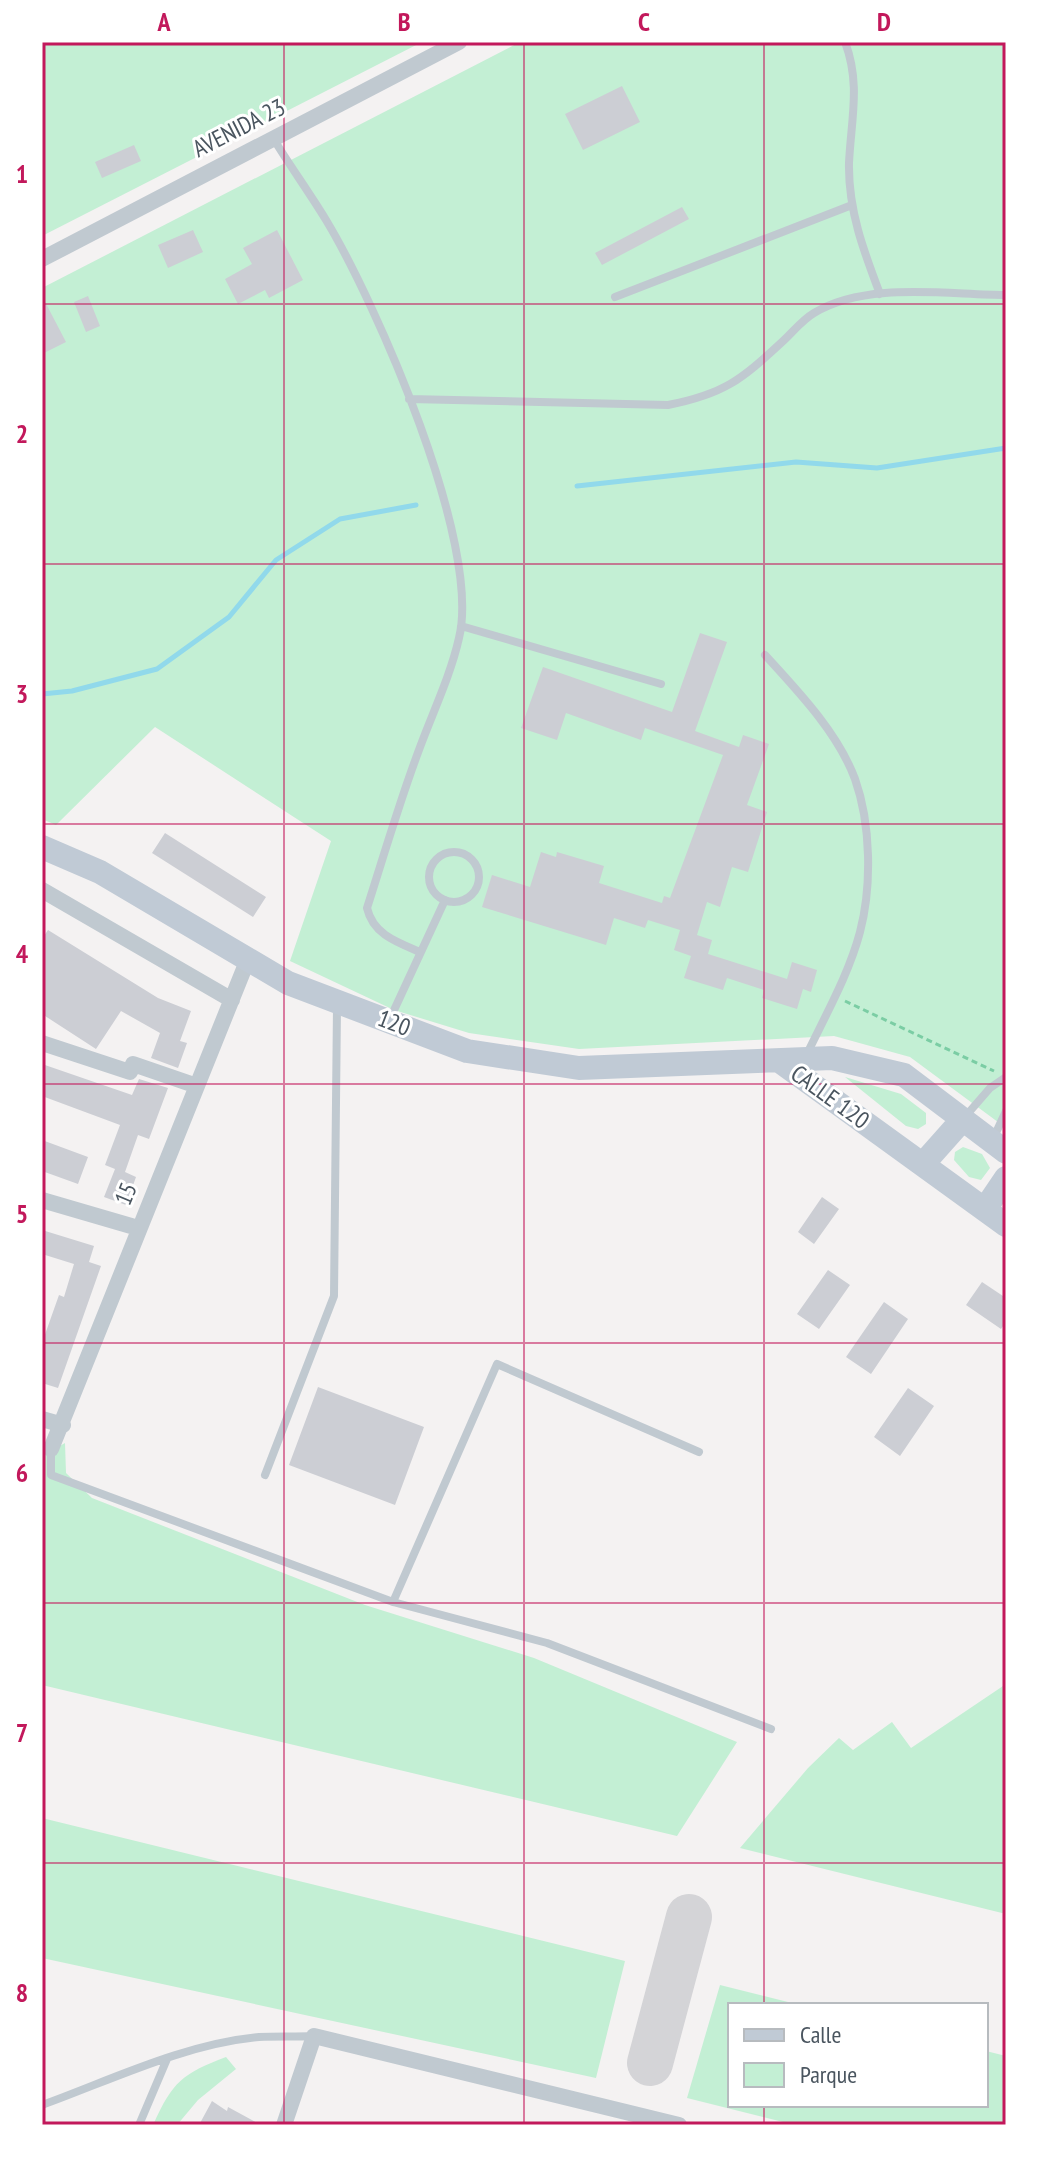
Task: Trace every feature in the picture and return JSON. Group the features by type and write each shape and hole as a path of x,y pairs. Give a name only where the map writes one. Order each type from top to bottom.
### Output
{"main road":[{"name":"120","path":"42,847 100,872 288,983 467,1051 579,1068 793,1061"},
{"name":"CALLE 120","path":"793,1061 832,1058 904,1075 999,1147"},
{"name":"CALLE 120","path":"793,1061 1006,1225"},
{"path":"923,1164 963,1119"},
{"path":"985,1209 1006,1178"}],"street":[{"name":"AVENIDA 23","path":"42,259 459,42"},
{"path":"42,890 232,1000"},
{"name":"15","path":"51,1449 248,959"},
{"path":"42,1043 130,1072 133,1064 197,1086"},
{"path":"42,1200 138,1228"},
{"path":"42,1419 63,1425"},
{"path":"284,2125 314,2036 679,2125"}],"lane":[{"path":"845,42 855,68 849,165 852,205 860,241 880,294"},
{"path":"273,138 327,221 367,302 409,399 452,522 462,604 461,626 367,908 371,923 385,935 420,952"},
{"path":"615,297 852,205"},
{"path":"409,399 668,405 709,397 745,377 812,314 837,303 880,294 1006,295"},
{"path":"461,626 661,684"},
{"path":"765,655 797,690 833,739 855,780 868,878 860,932 835,996 793,1061"},
{"path":"446,853 463,854 475,863 477,886 468,898 445,900 432,889 429,872 432,864 446,853"},
{"path":"389,1021 445,900"},
{"path":"265,1475 334,1296 337,1001"},
{"path":"963,1119 990,1088 1006,1076"},
{"path":"999,1147 1006,1111"},
{"path":"393,1602 497,1364 699,1452"},
{"path":"51,1449 51,1475 393,1602 547,1643 771,1729"},
{"path":"42,2105 167,2059 258,2037 314,2036"},
{"path":"139,2125 167,2059"}],"path":[{"path":"835,996 1006,1076"}],"green space":[{"path":"42,42 422,42 42,236"},
{"path":"520,42 1006,42 1006,1128 910,1057 834,1036 579,1049 469,1033 394,1010 290,961 331,841 155,727 56,825 42,819 42,288"},
{"path":"845,1077 901,1094 926,1113 926,1124 918,1129 906,1126"},
{"path":"963,1147 982,1154 990,1168 981,1180 969,1177 954,1160 955,1152"},
{"path":"65,1443 66,1473 92,1498 365,1605 534,1658 737,1742 677,1836 42,1685 42,1456"},
{"path":"1006,1684 1006,1914 740,1848 808,1768 839,1738 853,1750 892,1722 911,1748"},
{"path":"42,1818 625,1961 596,2078 42,1958"},
{"path":"720,1985 792,2003 728,2003 728,2107 988,2107 988,2052 1006,2056 1006,2125 795,2125 687,2098"},
{"path":"226,2057 236,2069 198,2100 177,2125 153,2125 180,2081"}],"building":[{"path":"622,86 640,122 583,150 565,114"},
{"path":"134,145 141,161 102,178 95,162"},
{"path":"682,207 689,219 602,265 595,253"},
{"path":"193,230 203,252 168,268 158,245"},
{"path":"277,230 303,280 269,298 265,290 238,304 225,279 252,264 243,248"},
{"path":"42,296 66,342 42,354"},
{"path":"88,296 100,326 86,332 74,302"},
{"path":"700,633 727,642 695,731 739,747 743,735 769,744 747,805 767,812 748,872 732,867 720,907 707,902 697,935 712,940 708,954 787,979 792,962 817,970 811,992 803,989 797,1009 762,998 764,990 727,978 723,990 684,978 691,956 674,950 680,930 648,920 645,928 614,918 606,945 482,907 492,875 530,887 541,852 556,857 557,852 604,866 599,883 662,903 664,896 670,898 723,755 645,728 641,740 566,713 557,740 521,728 543,667 672,712"},
{"path":"165,833 266,897 253,917 152,853"},
{"path":"48,930 158,998 191,1011 180,1041 187,1043 178,1068 151,1058 160,1033 121,1011 96,1049 42,1014 42,939"},
{"path":"42,1064 132,1095 139,1079 168,1088 149,1139 138,1135 125,1172 136,1177 126,1205 104,1197 115,1169 105,1165 120,1125 42,1096"},
{"path":"42,1140 88,1157 78,1184 42,1171"},
{"path":"822,1197 839,1209 814,1244 798,1232"},
{"path":"42,1230 94,1246 89,1262 101,1266 58,1388 42,1383 42,1343 59,1295 64,1297 74,1264 42,1254"},
{"path":"828,1270 850,1285 819,1329 797,1314"},
{"path":"982,1282 1006,1298 1006,1322 1001,1329 966,1305"},
{"path":"884,1302 908,1319 871,1374 846,1357"},
{"path":"318,1387 424,1427 395,1505 289,1465"},
{"path":"908,1388 934,1406 900,1456 874,1437"},
{"path":"212,2101 227,2111 228,2107 261,2125 199,2125"}],"waterway":[{"path":"577,486 796,462 877,468 1006,448"},
{"path":"42,694 72,691 157,669 229,617 276,560 340,519 416,505"}],"taxiway":[{"path":"650,2063 689,1917"}]}
